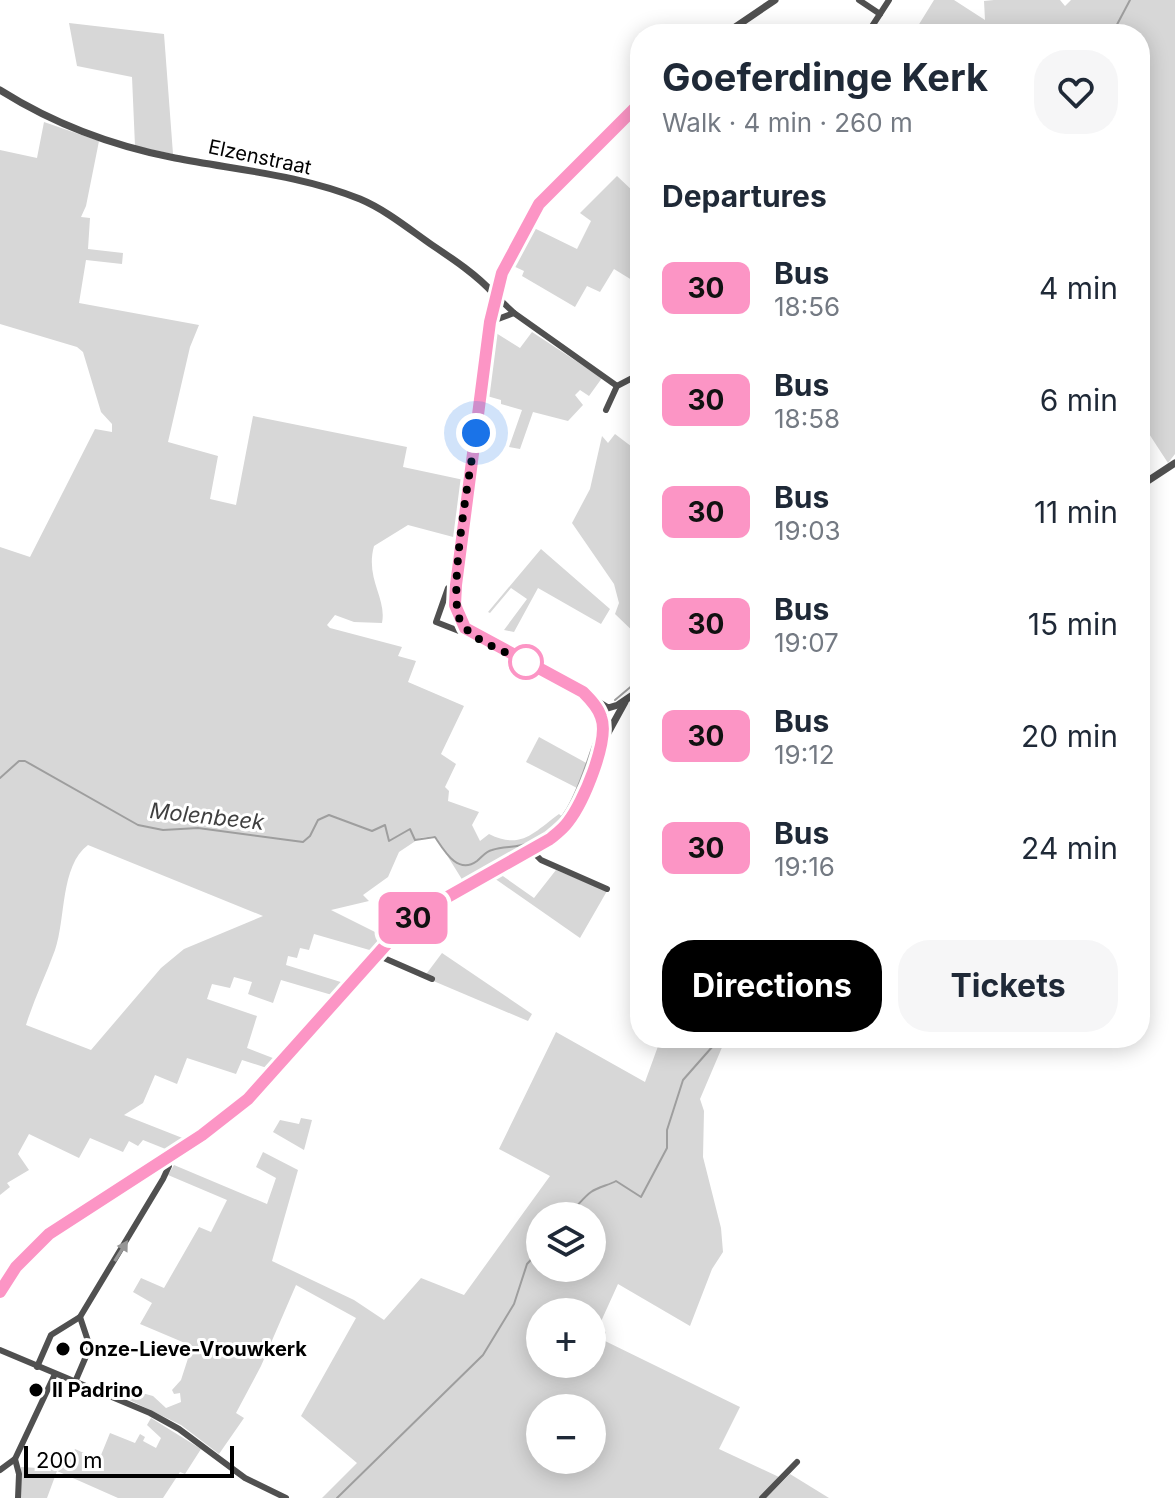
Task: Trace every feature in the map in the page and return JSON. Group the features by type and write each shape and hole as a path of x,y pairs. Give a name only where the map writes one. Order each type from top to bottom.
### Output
{"street":[{"path":"740,24 775,0"},
{"path":"859,0 880,14"},
{"path":"874,24 889,0"},
{"name":"Elzenstraat","path":"0,90 36,112 113,142 177,158 246,169 362,200 440,250 494,294"},
{"path":"615,719 610,708 465,628 455,605 494,294 539,204 630,113"},
{"path":"494,294 514,313 617,386"},
{"path":"490,322 514,313"},
{"path":"606,410 617,386 630,379"},
{"path":"1150,479 1175,463"},
{"path":"456,585 448,588 436,622 459,631 465,628"},
{"path":"601,718 610,708 630,698"},
{"path":"592,700 601,718 603,742"},
{"path":"0,1292 16,1267 49,1234 166,1158 248,1099 384,946 421,912 532,851 566,825 577,809 603,742 627,700"},
{"path":"601,718 608,723 615,719"},
{"path":"532,851 541,860 607,889"},
{"path":"377,955 432,979"},
{"path":"37,1367 51,1335 80,1317 163,1179 169,1166 166,1158"},
{"path":"75,1382 90,1347 80,1317"},
{"path":"0,1350 129,1403 172,1425 245,1478 286,1498"},
{"path":"0,1470 15,1459 55,1374"},
{"path":"15,1459 19,1474 18,1498"},
{"path":"762,1498 797,1462"}],"shaded area":[{"path":"934,0 954,0 985,20 984,1 1060,0 1065,6 1071,0 1175,0 1175,454 1168,463 1150,435 1150,24 919,24"},
{"path":"69,23 164,34 173,154 135,146 132,77 77,66"},
{"path":"44,122 99,141 81,217 90,218 88,249 123,253 122,264 86,260 79,303 199,325 190,347 168,442 218,456 210,499 236,505 253,416 407,447 403,467 464,480 457,538 408,525 374,546 372,568 382,605 382,623 354,622 335,615 327,625 402,647 398,656 416,661 408,682 464,706 441,754 456,764 445,787 449,791 448,801 479,812 472,825 480,841 489,834 500,839 518,840 534,833 559,814 566,820 530,846 463,881 435,836 420,838 399,852 388,877 363,895 369,901 331,910 385,937 373,951 314,934 309,950 300,948 297,958 288,956 286,965 344,983 332,995 281,980 273,1003 248,994 252,982 234,977 230,988 212,984 207,999 257,1016 247,1048 278,1060 270,1069 242,1060 236,1074 187,1058 177,1084 155,1075 143,1103 124,1115 185,1139 168,1150 143,1140 138,1146 129,1141 123,1152 90,1138 79,1158 29,1134 18,1154 29,1170 7,1183 10,1187 0,1195 0,547 30,557 95,429 112,432 112,424 101,412 83,352 77,347 0,324 0,150 37,158","holes":["88,845 263,916 184,949 161,968 91,1050 26,1025 55,950 68,879 79,854"]},
{"path":"617,176 630,188 630,279 614,269 600,292 587,286 575,307 522,276 524,271 511,265 532,227 577,249 591,221 580,213"},
{"path":"532,332 602,378 589,396 580,390 575,395 583,405 568,421 533,412 520,449 509,447 522,410 487,396 496,333 520,348"},
{"path":"615,434 630,445 630,628 615,614 619,603 614,584 572,523 590,489 602,436 608,443"},
{"path":"541,549 610,609 601,624 538,588 514,632 504,630 527,599 511,588 488,612"},
{"path":"539,737 590,765 581,790 526,762"},
{"path":"556,870 607,891 580,938 494,878 500,874 534,898"},
{"path":"442,953 532,1014 528,1021 424,977"},
{"path":"556,1032 645,1082 657,1048 722,1048 700,1099 704,1111 703,1157 721,1228 723,1252 712,1269 690,1326 618,1284 606,1310 606,1298 526,1298 526,1378 606,1378 606,1341 740,1407 719,1449 779,1477 759,1498 322,1498 357,1463 301,1416 356,1318 296,1285 261,1366 236,1413 244,1418 219,1454 181,1425 113,1392 116,1386 153,1396 166,1408 181,1402 180,1393 174,1394 172,1390 181,1380 192,1346 140,1324 152,1303 133,1292 141,1278 164,1288 199,1227 211,1232 227,1200 168,1175 174,1165 267,1204 276,1178 256,1167 263,1152 298,1170 272,1261 354,1300 384,1320 421,1278 464,1295 526,1209 526,1282 606,1282 606,1202 531,1202 550,1176 499,1149"},
{"path":"301,1118 312,1120 304,1150 273,1132 280,1120 299,1124"},
{"path":"151,1418 201,1449 185,1474 180,1472 163,1498 118,1498 57,1471 47,1498 21,1498 21,1467 55,1469 61,1456 70,1460 75,1449 99,1460 110,1433 135,1443 140,1434 145,1437 143,1441 156,1448 161,1438 147,1425"},
{"path":"790,1474 829,1498 766,1498"}],"waterway":[{"name":"Molenbeek","path":"1117,24 1130,0"},
{"name":"Molenbeek","path":"615,700 630,687"},
{"name":"Molenbeek","path":"0,778 19,761 25,761 138,825 163,830 198,828 303,842 310,836 318,820 329,815 372,831 385,825 389,841 410,829 415,840 435,837 453,860 458,864 470,865 490,851 529,843 556,824 574,797 597,735"},
{"name":"Molenbeek","path":"580,1202 591,1192 616,1181 641,1197 667,1148 667,1130 683,1080 711,1048"},
{"name":"Molenbeek","path":"337,1498 483,1355 514,1304 526,1267"}],"bus line":[{"name":"30","path":"0,1292 16,1267 49,1234 202,1135 248,1099 401,928 421,912 550,839 566,825 577,809 603,742 601,717 592,700 583,692 465,628 457,616 456,585 494,294 539,204 565,174 630,112"}],"place":[{"name":"Onze-Lieve-Vrouwkerk","path":"63,1349"},
{"name":"Il Padrino","path":"36,1390"}],"route":[{"path":"476,433 456,585 457,616 472,634 526,662"}]}
